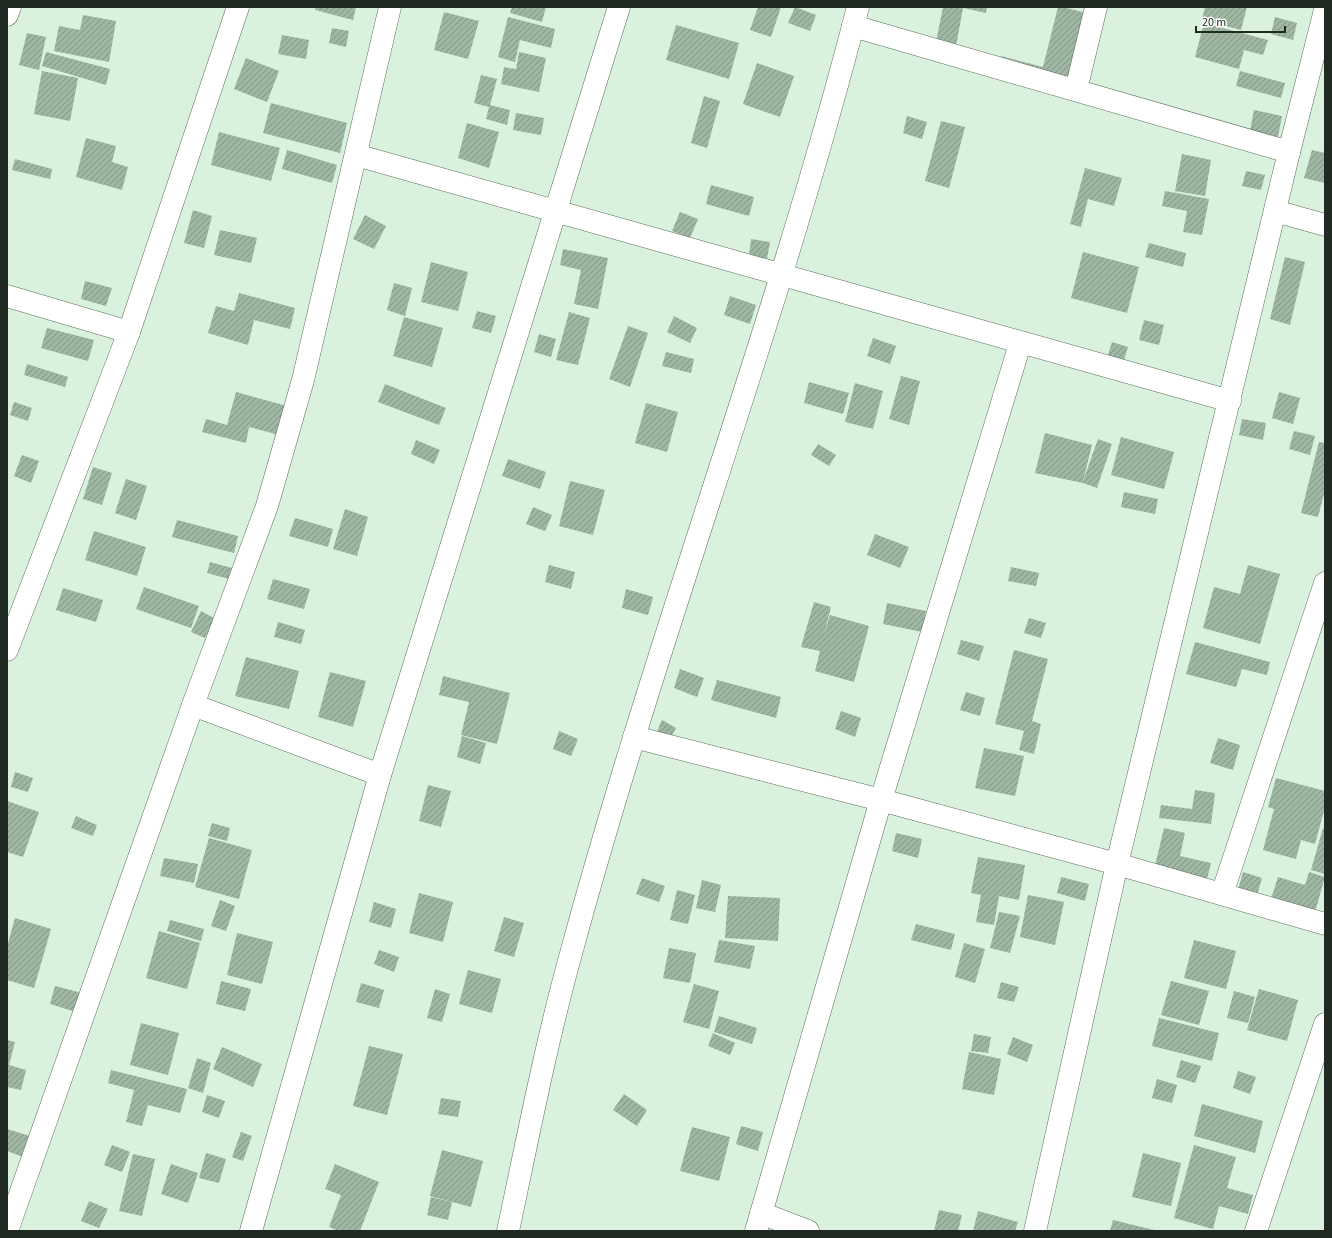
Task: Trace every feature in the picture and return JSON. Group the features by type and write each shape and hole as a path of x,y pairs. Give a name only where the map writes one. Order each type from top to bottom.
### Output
{"street":[{"path":"7,15 10,7"},
{"path":"7,650 129,332 238,7"},
{"path":"8,1231 193,705 269,499 303,380 390,7"},
{"path":"251,1231 380,775 619,7"},
{"path":"1076,90 1096,7"},
{"path":"1035,1231 1117,864 1289,152 1325,10"},
{"path":"508,1231 571,951 634,737 782,275 855,16 1076,90 1289,152"},
{"path":"356,155 555,210 1020,344 1230,401"},
{"path":"1275,211 1325,225"},
{"path":"7,296 129,332"},
{"path":"808,1231 758,1222 881,800 1020,344"},
{"path":"1222,894 1325,583"},
{"path":"193,705 380,775"},
{"path":"634,737 881,800 1117,864 1325,924"},
{"path":"1256,1231 1325,1024"}],"building":[{"path":"316,7 356,7 353,20 315,10"},
{"path":"512,7 546,7 542,22 510,13"},
{"path":"758,7 781,7 771,37 750,30"},
{"path":"795,7 816,15 810,31 788,23"},
{"path":"943,7 987,7 986,13 963,8 956,46 936,42"},
{"path":"1058,7 1086,13 1067,87 998,69 1001,56 1043,67"},
{"path":"1205,7 1247,7 1241,30 1202,20"},
{"path":"444,12 479,21 468,59 434,50"},
{"path":"83,15 116,21 109,62 54,51 59,26 80,30"},
{"path":"508,17 555,29 551,48 520,40 515,62 498,57"},
{"path":"1275,17 1297,23 1293,40 1271,34"},
{"path":"1204,23 1268,40 1263,55 1244,50 1239,69 1195,57"},
{"path":"676,25 739,43 729,79 666,60"},
{"path":"332,28 349,31 346,47 329,43"},
{"path":"27,33 46,37 39,70 19,65"},
{"path":"282,35 309,40 306,59 278,54"},
{"path":"46,52 110,69 106,85 42,66"},
{"path":"519,52 546,58 539,92 501,84 504,67 516,69"},
{"path":"246,58 279,71 267,102 234,89"},
{"path":"757,63 794,76 780,117 743,104"},
{"path":"42,71 78,78 70,121 34,114"},
{"path":"1240,71 1285,83 1281,98 1236,86"},
{"path":"481,75 497,79 490,105 510,110 507,125 486,119 489,107 474,103"},
{"path":"704,96 720,101 707,148 691,143"},
{"path":"271,103 347,123 340,153 263,133"},
{"path":"1254,110 1282,116 1276,147 1248,142"},
{"path":"516,113 544,118 541,135 513,130"},
{"path":"907,116 927,122 922,139 903,133"},
{"path":"941,121 965,127 949,188 925,181"},
{"path":"467,123 499,132 489,168 458,158"},
{"path":"219,132 280,148 271,181 211,165"},
{"path":"86,138 116,146 112,162 128,167 122,190 76,177"},
{"path":"287,150 337,165 332,183 282,169"},
{"path":"1312,150 1325,153 1325,183 1304,178"},
{"path":"1182,154 1211,160 1205,196 1175,191"},
{"path":"15,159 52,169 50,179 12,170"},
{"path":"1085,168 1122,178 1114,206 1088,199 1081,227 1070,224"},
{"path":"1246,171 1265,175 1261,190 1242,186"},
{"path":"711,185 754,197 749,216 706,204"},
{"path":"1165,191 1209,199 1202,235 1183,232 1187,211 1162,206"},
{"path":"193,210 212,216 204,248 184,243"},
{"path":"680,212 698,219 690,238 672,231"},
{"path":"365,215 386,226 374,249 353,239"},
{"path":"220,230 257,238 251,263 214,255"},
{"path":"751,239 770,242 767,259 749,256"},
{"path":"1149,243 1186,253 1183,267 1145,257"},
{"path":"563,249 608,258 598,309 574,304 581,270 560,265"},
{"path":"1083,252 1139,267 1127,313 1071,298"},
{"path":"1285,257 1305,262 1290,325 1270,319"},
{"path":"431,262 468,272 458,311 421,302"},
{"path":"85,281 112,288 106,306 81,299"},
{"path":"394,283 412,288 405,316 387,310"},
{"path":"239,293 295,308 290,329 254,320 248,345 208,333 216,306 234,311"},
{"path":"730,296 756,305 750,324 724,315"},
{"path":"477,311 496,316 491,333 472,328"},
{"path":"569,312 590,318 578,365 556,360"},
{"path":"674,316 697,328 690,343 667,332"},
{"path":"404,317 443,328 432,367 393,356"},
{"path":"1144,320 1164,325 1159,345 1139,340"},
{"path":"628,326 648,333 630,387 609,379"},
{"path":"47,328 94,340 88,361 41,348"},
{"path":"539,334 556,339 551,357 534,352"},
{"path":"873,338 896,346 890,364 867,356"},
{"path":"1112,342 1128,347 1122,366 1106,361"},
{"path":"666,352 694,359 691,373 662,366"},
{"path":"27,364 68,377 65,387 24,375"},
{"path":"901,376 920,381 909,425 889,419"},
{"path":"809,382 849,393 843,414 804,403"},
{"path":"855,383 883,391 873,429 845,422"},
{"path":"385,384 446,408 439,425 378,402"},
{"path":"236,392 287,406 279,435 249,427 246,443 202,432 206,419 227,425"},
{"path":"1279,392 1300,398 1293,424 1272,418"},
{"path":"14,402 32,408 28,421 10,415"},
{"path":"646,403 678,412 667,452 635,443"},
{"path":"1242,419 1266,423 1263,440 1239,435"},
{"path":"1294,431 1315,436 1310,455 1289,449"},
{"path":"1045,433 1092,445 1083,481 1098,439 1112,444 1097,488 1083,483 1035,473"},
{"path":"1121,437 1174,452 1164,489 1111,475"},
{"path":"416,440 440,450 434,464 411,454"},
{"path":"1319,442 1325,443 1325,490 1318,517 1301,513"},
{"path":"818,444 836,455 829,466 811,455"},
{"path":"22,455 39,461 31,483 14,476"},
{"path":"508,459 546,472 540,489 502,476"},
{"path":"93,467 112,473 102,505 83,499"},
{"path":"126,479 147,486 136,520 115,513"},
{"path":"570,481 605,490 593,535 559,526"},
{"path":"1124,492 1158,499 1155,514 1121,507"},
{"path":"533,507 552,515 545,531 526,524"},
{"path":"345,509 368,517 357,556 333,549"},
{"path":"295,518 333,529 328,547 289,536"},
{"path":"177,520 238,536 234,553 172,537"},
{"path":"94,531 146,547 137,576 85,560"},
{"path":"875,534 909,547 900,568 867,555"},
{"path":"210,562 232,568 229,579 207,573"},
{"path":"549,565 575,572 571,589 545,582"},
{"path":"1248,565 1280,574 1260,644 1203,628 1214,587 1240,594"},
{"path":"1011,567 1039,573 1036,586 1008,581"},
{"path":"273,579 310,589 304,609 267,599"},
{"path":"144,587 199,606 191,628 136,609"},
{"path":"63,588 103,600 96,622 56,610"},
{"path":"626,589 653,597 648,615 622,608"},
{"path":"814,602 831,607 824,635 830,615 869,626 854,682 815,671 820,651 801,647"},
{"path":"887,603 926,611 922,632 883,624"},
{"path":"201,611 214,618 205,638 191,632"},
{"path":"1029,618 1046,623 1041,638 1024,633"},
{"path":"278,622 305,630 301,644 274,637"},
{"path":"961,640 984,646 979,661 957,654"},
{"path":"1195,642 1270,662 1267,675 1242,669 1236,687 1186,674"},
{"path":"1014,650 1048,659 1032,721 1041,724 1034,754 1019,750 1024,731 995,724"},
{"path":"246,657 299,671 289,709 235,696"},
{"path":"680,669 704,678 697,697 674,688"},
{"path":"330,672 366,681 353,727 318,717"},
{"path":"443,676 510,693 497,744 461,735 469,702 439,695"},
{"path":"717,680 781,697 776,718 711,700"},
{"path":"966,692 985,698 980,716 960,710"},
{"path":"841,711 861,718 855,737 835,729"},
{"path":"662,720 676,728 668,743 655,736"},
{"path":"559,731 578,739 571,756 553,749"},
{"path":"462,736 486,743 480,764 457,757"},
{"path":"1218,738 1240,745 1233,770 1210,763"},
{"path":"984,748 1024,756 1015,796 975,788"},
{"path":"15,772 33,778 28,792 11,787"},
{"path":"1276,778 1325,791 1325,807 1315,844 1301,840 1296,859 1263,850 1274,809 1268,807"},
{"path":"428,785 451,791 441,827 419,821"},
{"path":"1195,790 1215,793 1211,824 1159,818 1161,805 1192,809"},
{"path":"7,801 39,812 23,857 7,852"},
{"path":"76,816 97,825 93,836 71,828"},
{"path":"212,823 230,828 227,841 208,836"},
{"path":"1164,828 1185,833 1180,856 1211,863 1207,879 1155,866"},
{"path":"1323,828 1325,829 1325,874 1311,870"},
{"path":"896,833 922,839 918,858 892,851"},
{"path":"209,838 252,850 239,899 195,887"},
{"path":"978,857 1025,865 1019,900 999,896 994,925 976,922 981,895 971,893"},
{"path":"164,858 198,864 194,883 160,876"},
{"path":"1243,872 1262,878 1257,895 1238,890"},
{"path":"1309,872 1325,877 1315,912 1271,899 1278,877 1305,885"},
{"path":"1061,877 1089,884 1085,901 1057,893"},
{"path":"642,878 665,886 659,902 636,894"},
{"path":"702,880 721,885 715,912 696,908"},
{"path":"677,890 695,895 688,924 670,920"},
{"path":"419,893 453,902 443,942 409,933"},
{"path":"1028,895 1064,902 1055,945 1020,937"},
{"path":"728,896 780,898 778,941 725,938"},
{"path":"220,900 235,906 226,931 211,926"},
{"path":"374,902 396,909 391,928 369,922"},
{"path":"999,912 1020,916 1010,953 990,948"},
{"path":"504,917 524,923 514,957 494,951"},
{"path":"15,918 51,929 34,988 7,980 7,947"},
{"path":"170,920 204,929 201,941 167,931"},
{"path":"916,924 955,934 951,950 911,940"},
{"path":"159,931 200,943 187,989 146,978"},
{"path":"237,933 273,942 262,984 227,975"},
{"path":"719,940 755,946 750,969 714,962"},
{"path":"1194,940 1236,951 1226,989 1184,978"},
{"path":"964,943 985,949 975,983 955,977"},
{"path":"669,948 696,953 690,983 663,978"},
{"path":"379,950 399,957 394,972 374,964"},
{"path":"468,970 501,979 492,1013 459,1004"},
{"path":"221,981 251,989 245,1011 216,1004"},
{"path":"1171,981 1209,991 1199,1025 1161,1015"},
{"path":"1001,982 1019,987 1014,1002 997,998"},
{"path":"361,983 384,990 379,1008 356,1002"},
{"path":"694,984 719,991 709,1029 683,1022"},
{"path":"55,986 82,993 76,1012 50,1004"},
{"path":"435,989 450,994 442,1022 427,1018"},
{"path":"1259,989 1298,1000 1287,1041 1247,1030"},
{"path":"1234,991 1255,997 1248,1023 1227,1018"},
{"path":"719,1016 757,1028 752,1044 714,1032"},
{"path":"1159,1018 1219,1033 1212,1061 1152,1046"},
{"path":"141,1023 179,1033 168,1075 130,1065"},
{"path":"713,1033 735,1043 730,1055 708,1046"},
{"path":"974,1034 991,1037 988,1053 971,1051"},
{"path":"1013,1037 1033,1045 1027,1062 1007,1054"},
{"path":"7,1040 15,1042 9,1065 26,1070 21,1090 7,1087"},
{"path":"369,1046 403,1054 387,1115 353,1106"},
{"path":"222,1047 262,1064 253,1087 213,1069"},
{"path":"969,1052 1001,1059 994,1095 962,1089"},
{"path":"197,1058 211,1063 203,1093 188,1088"},
{"path":"1181,1060 1201,1066 1195,1083 1176,1077"},
{"path":"111,1070 187,1089 180,1113 148,1105 142,1126 126,1122 134,1090 108,1083"},
{"path":"1238,1071 1256,1077 1250,1094 1233,1088"},
{"path":"1157,1079 1177,1085 1172,1103 1152,1098"},
{"path":"624,1094 647,1110 637,1126 613,1110"},
{"path":"207,1095 225,1101 219,1118 202,1112"},
{"path":"441,1098 461,1101 458,1117 438,1114"},
{"path":"1202,1104 1263,1121 1255,1153 1194,1136"},
{"path":"741,1126 763,1132 758,1151 736,1144"},
{"path":"692,1127 730,1137 719,1181 680,1171"},
{"path":"7,1129 30,1136 23,1157 7,1151"},
{"path":"241,1132 252,1136 243,1161 232,1157"},
{"path":"112,1145 130,1152 122,1172 104,1165"},
{"path":"1194,1145 1236,1157 1227,1188 1253,1195 1248,1214 1219,1206 1213,1229 1174,1218"},
{"path":"442,1150 483,1161 471,1207 430,1196"},
{"path":"206,1153 226,1159 219,1183 199,1178"},
{"path":"1143,1153 1181,1163 1171,1206 1132,1197"},
{"path":"133,1154 155,1159 142,1216 119,1211"},
{"path":"171,1164 198,1173 188,1203 161,1194"},
{"path":"335,1164 379,1182 360,1231 338,1231 329,1227 341,1195 325,1189"},
{"path":"431,1197 452,1202 448,1220 427,1215"},
{"path":"89,1201 108,1209 99,1228 81,1221"},
{"path":"939,1210 962,1215 958,1231 934,1231"},
{"path":"978,1211 1018,1222 1015,1231 973,1231"},
{"path":"1113,1220 1154,1230 1154,1231 1110,1231"}]}
